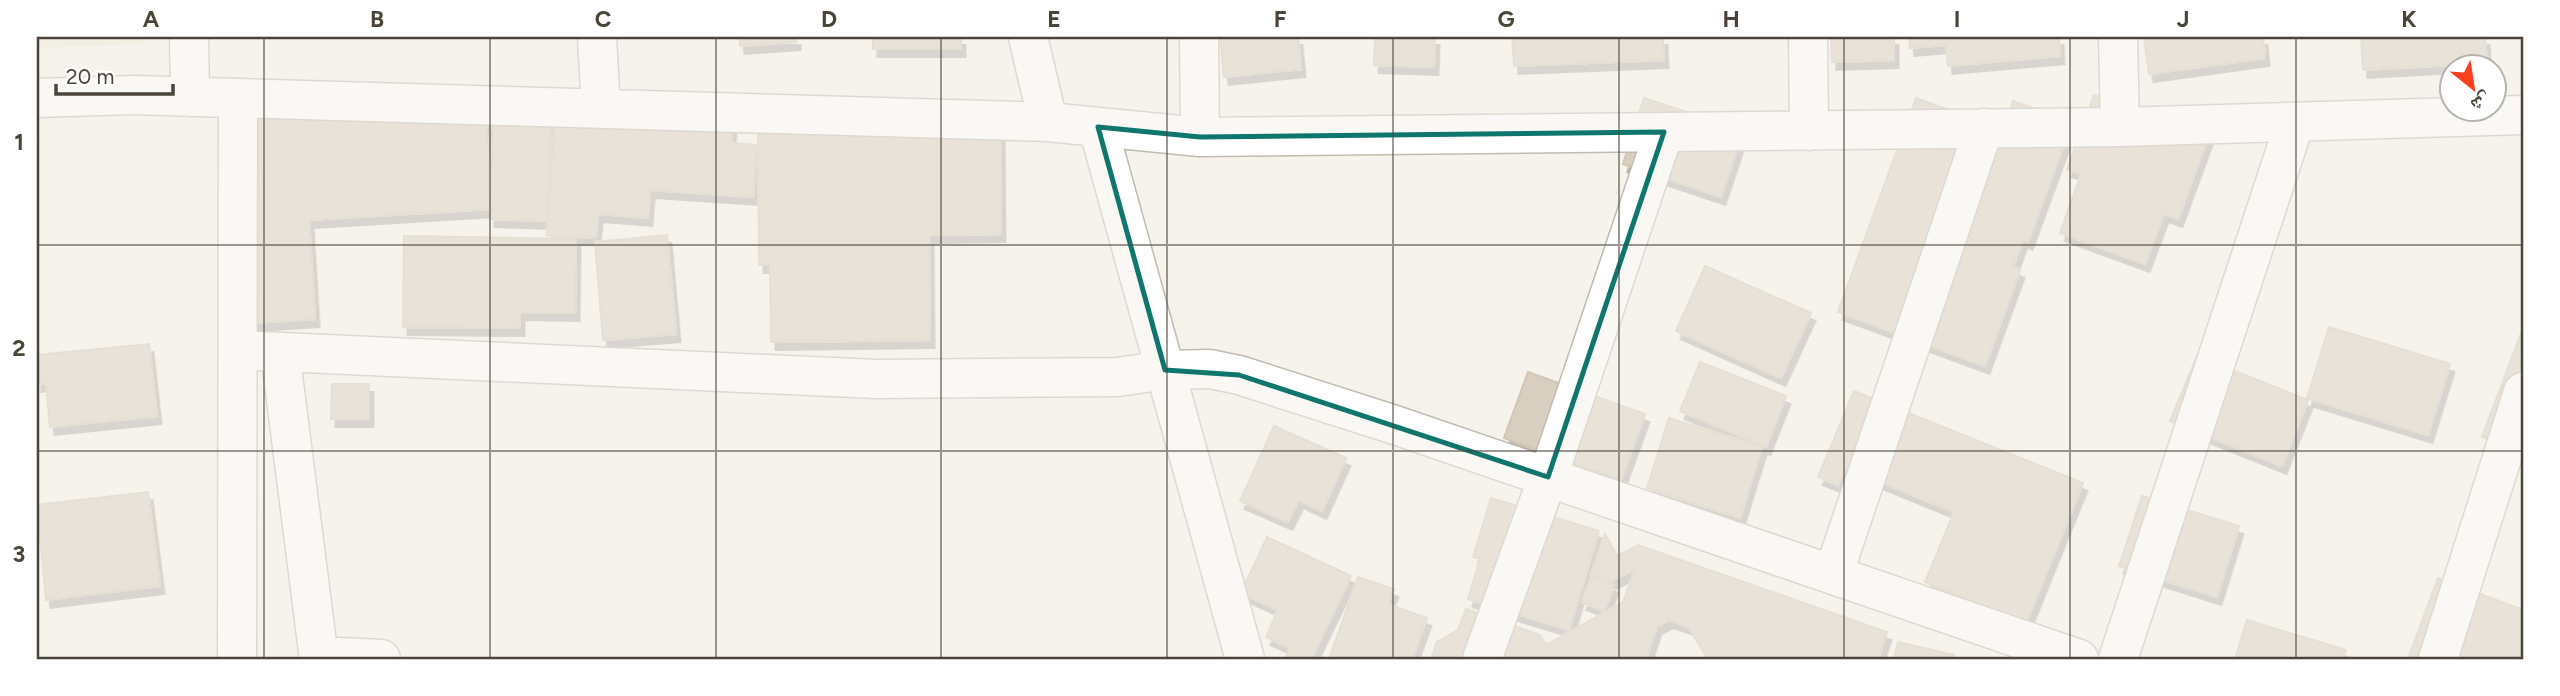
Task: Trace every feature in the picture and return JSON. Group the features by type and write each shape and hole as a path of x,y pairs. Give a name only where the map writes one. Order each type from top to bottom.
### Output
{"street":[{"path":"189,37 190,97"},
{"path":"597,37 601,109"},
{"path":"1028,37 1048,122"},
{"path":"1199,37 1200,137"},
{"path":"1808,37 1809,131"},
{"path":"2118,37 2120,127"},
{"path":"237,659 238,98"},
{"path":"37,99 238,98 1048,122 1200,137 2120,127 2523,115"},
{"path":"2118,659 2295,122"},
{"path":"1098,127 1245,659"},
{"path":"1833,575 1984,128"},
{"path":"1482,659 1548,477 1664,132"},
{"path":"238,350 876,379 1118,377 1165,370 1210,369 1240,375 1548,477 2080,659"},
{"path":"280,352 319,658 381,659"},
{"path":"2438,659 2523,392"}],"highlighted area":[{"path":"1098,127 1200,137 1664,132 1548,477 1239,375 1165,370"}],"shaded area":[{"path":"37,37 145,37 145,44 37,48"}],"building":[{"path":"739,37 796,37 796,42 740,46"},
{"path":"873,37 961,37 961,49 873,49"},
{"path":"1220,37 1298,37 1301,69 1224,77"},
{"path":"1375,37 1435,37 1434,67 1374,65"},
{"path":"1512,37 1663,37 1664,60 1514,66"},
{"path":"1831,37 1894,37 1894,60 1832,62"},
{"path":"1909,37 2059,37 2060,56 1948,66 1946,45 1910,48"},
{"path":"2144,37 2263,37 2265,58 2149,74"},
{"path":"2361,37 2485,37 2486,52 2438,52 2438,66 2363,70"},
{"path":"2094,95 2208,137 2178,219 2164,214 2145,264 2060,233 2081,174 2067,169"},
{"path":"485,96 491,209 309,220 315,319 237,324 225,112"},
{"path":"1644,98 1743,131 1721,197 1623,164"},
{"path":"1916,98 2003,130 2013,101 2072,122 2028,242 2023,239 2013,267 2020,270 1985,366 1838,312"},
{"path":"494,107 552,109 547,221 490,219"},
{"path":"1000,119 1001,234 929,235 930,340 771,342 770,265 759,265 758,122"},
{"path":"555,120 732,121 731,143 757,145 753,197 650,190 648,218 598,214 596,238 547,235"},
{"path":"667,235 676,334 603,340 595,242"},
{"path":"404,236 576,239 575,313 520,312 520,328 403,327"},
{"path":"1705,266 1811,313 1781,378 1676,331"},
{"path":"2329,327 2450,364 2428,435 2307,398"},
{"path":"2523,328 2523,452 2482,437"},
{"path":"149,344 157,416 50,427 46,383 37,384 37,355"},
{"path":"2197,356 2308,400 2282,466 2170,421"},
{"path":"1700,362 1786,396 1766,447 1680,411"},
{"path":"1528,372 1645,414 1621,480 1504,438"},
{"path":"332,384 369,384 369,419 331,419"},
{"path":"1854,391 2083,483 2026,623 1925,582 1954,512 1846,468 1838,485 1818,477"},
{"path":"1669,418 1762,447 1740,518 1647,488"},
{"path":"1274,426 1346,458 1322,511 1299,500 1288,522 1240,501"},
{"path":"148,492 160,586 46,600 37,505"},
{"path":"2142,496 2239,526 2217,597 2119,566"},
{"path":"1491,498 1599,531 1569,630 1468,599 1480,559 1473,557"},
{"path":"1605,534 1617,556 1638,545 1887,632 1878,659 1704,659 1706,655 1689,627 1669,620 1657,626 1646,659 1431,659 1437,642 1458,630 1466,609 1540,635 1546,645 1623,602 1635,569 1612,581 1591,574"},
{"path":"1267,537 1351,576 1311,659 1285,659 1290,648 1266,637 1278,610 1241,593"},
{"path":"1592,576 1614,585 1604,611 1582,602"},
{"path":"1358,577 1394,589 1388,604 1427,618 1412,659 1329,659"},
{"path":"2438,578 2523,610 2523,659 2408,659"},
{"path":"2247,620 2346,650 2343,659 2235,659"},
{"path":"1898,642 1954,655 1953,659 1894,659"}]}
